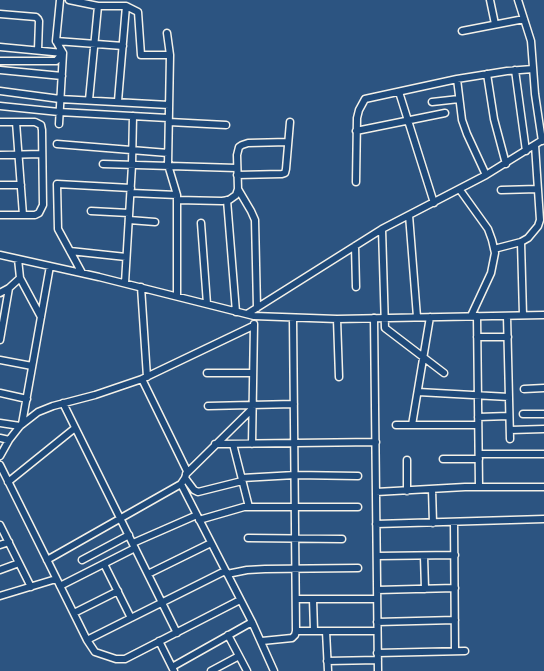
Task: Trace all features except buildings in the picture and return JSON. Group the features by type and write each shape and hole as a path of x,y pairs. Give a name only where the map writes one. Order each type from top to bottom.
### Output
{"street":[{"path":"59,124 63,53 56,41 60,0"},
{"path":"69,0 98,6 126,6 138,12 141,55 170,55"},
{"path":"490,0 495,24"},
{"path":"247,314 382,229 460,190 506,164 543,140 538,122 531,42 518,0"},
{"path":"89,100 98,6"},
{"path":"118,101 126,6"},
{"path":"0,14 38,19 38,50"},
{"path":"462,31 524,19"},
{"path":"167,33 170,55 168,165 177,197 177,296"},
{"path":"56,41 123,46"},
{"path":"0,47 63,53"},
{"path":"0,61 56,61 63,53"},
{"path":"356,182 357,118 359,110 365,99 457,79 515,70 533,69"},
{"path":"0,70 62,76"},
{"path":"515,70 526,151"},
{"path":"487,74 494,119 506,164"},
{"path":"457,79 462,120 486,175"},
{"path":"0,91 60,99 169,105"},
{"path":"399,92 434,203"},
{"path":"432,102 459,99"},
{"path":"0,106 226,125"},
{"path":"356,130 445,113"},
{"path":"125,283 131,190 133,116"},
{"path":"0,122 35,122 41,125 42,154 42,210 35,215 0,215"},
{"path":"16,122 23,215"},
{"path":"237,175 285,173 290,122"},
{"path":"257,308 255,220 238,190 237,155 239,147 248,143 288,142"},
{"path":"57,144 168,153"},
{"path":"494,249 521,242 528,238 542,220 538,189 536,145"},
{"path":"0,155 42,154"},
{"path":"103,164 237,168"},
{"path":"82,273 58,229 58,184 131,190 177,197 227,200 236,195 238,190"},
{"path":"0,185 20,185"},
{"path":"501,190 538,189"},
{"path":"460,190 488,229 495,253 491,273 474,316 477,337 479,487"},
{"path":"227,200 236,312"},
{"path":"91,211 155,222"},
{"path":"409,215 417,317"},
{"path":"201,223 207,304"},
{"path":"382,229 385,328 444,374"},
{"path":"521,242 523,315"},
{"path":"354,246 356,287"},
{"path":"70,251 126,258"},
{"path":"0,255 125,283 254,316 338,319 544,315"},
{"path":"18,259 20,278 41,317"},
{"path":"21,425 27,399 50,266"},
{"path":"0,293 9,288 20,278"},
{"path":"141,287 145,378 187,471 186,476 194,490 198,492 242,479 295,475 358,476"},
{"path":"0,340 9,288"},
{"path":"252,444 254,316"},
{"path":"507,316 510,440"},
{"path":"412,425 430,317"},
{"path":"262,641 292,638 296,631 293,318"},
{"path":"374,318 378,671"},
{"path":"338,319 339,377"},
{"path":"0,456 9,440 21,425 38,412 145,378 253,326"},
{"path":"477,337 508,337"},
{"path":"0,360 32,366"},
{"path":"207,373 252,373"},
{"path":"524,389 544,388"},
{"path":"418,392 509,397"},
{"path":"0,393 27,399"},
{"path":"63,403 176,633"},
{"path":"208,406 252,407 294,404"},
{"path":"47,560 181,484 186,476 215,444 252,407"},
{"path":"523,414 544,414"},
{"path":"478,416 509,416"},
{"path":"0,423 21,425"},
{"path":"396,425 478,425"},
{"path":"8,482 75,428"},
{"path":"510,430 544,429"},
{"path":"0,438 9,440"},
{"path":"215,444 376,442"},
{"path":"233,444 249,507"},
{"path":"443,459 479,456 544,454"},
{"path":"407,460 407,490"},
{"path":"0,465 87,640 95,652 99,655 120,660 240,600"},
{"path":"181,484 262,641 274,671"},
{"path":"376,492 479,487 544,487"},
{"path":"432,489 433,523"},
{"path":"60,586 104,564 134,546 198,518 244,507 358,507"},
{"path":"376,524 544,519"},
{"path":"454,522 455,651"},
{"path":"0,525 31,587"},
{"path":"82,560 129,535"},
{"path":"248,538 342,539"},
{"path":"0,545 9,542"},
{"path":"148,574 211,543"},
{"path":"377,556 454,555"},
{"path":"424,556 425,589"},
{"path":"0,570 19,564"},
{"path":"104,564 131,618"},
{"path":"87,640 162,602 226,573 247,570 295,568 358,568"},
{"path":"0,596 56,579"},
{"path":"377,590 455,588"},
{"path":"74,613 118,591"},
{"path":"296,599 377,599"},
{"path":"313,599 314,631"},
{"path":"377,622 455,620"},
{"path":"159,641 173,669 252,622"},
{"path":"296,631 377,630"},
{"path":"326,631 328,671"},
{"path":"228,635 247,671"},
{"path":"378,653 465,651"},
{"path":"215,670 239,656"},
{"path":"328,661 378,660"}]}
